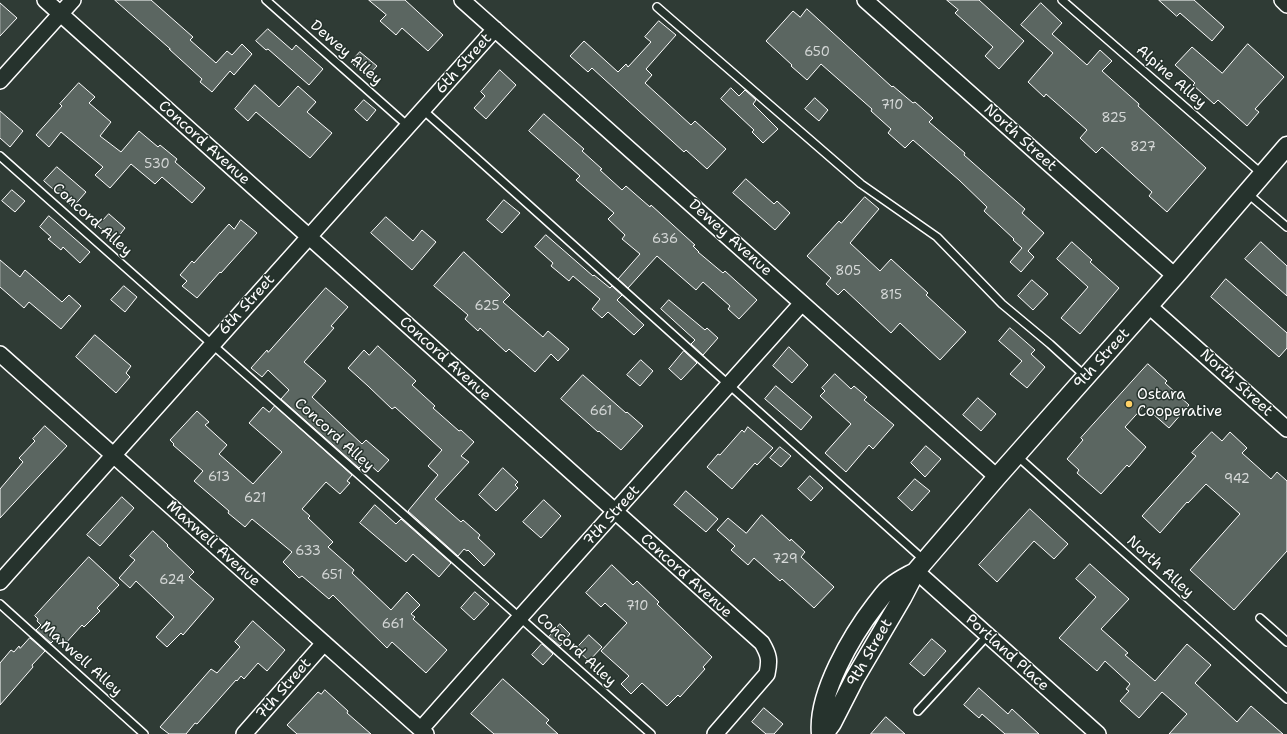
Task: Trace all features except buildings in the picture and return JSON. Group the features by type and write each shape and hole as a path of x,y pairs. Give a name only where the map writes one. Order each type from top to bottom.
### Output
{"street":[{"name":"Concord Avenue","path":"45,0 762,643 767,652 769,662 767,674 715,734"},
{"path":"0,81 73,0"},
{"name":"Dewey Avenue","path":"462,0 997,477"},
{"name":"North Street","path":"865,0 1175,276"},
{"path":"1282,0 1287,5"},
{"name":"6th Street","path":"0,582 495,29"},
{"name":"9th Street","path":"823,734 832,723 854,678 920,566 1016,455 1149,306 1287,146"},
{"name":"7th Street","path":"424,732 519,618 616,512 802,303"},
{"name":"North Street","path":"1149,306 1287,429"},
{"name":"Maxwell Avenue","path":"0,354 424,732"},
{"name":"Portland Place","path":"920,566 988,635 1098,734"},
{"name":"7th Street","path":"244,734 324,643"}],"lane":[{"name":"Dewey Alley","path":"266,0 408,126"},
{"name":"Alpine Alley","path":"1062,0 1263,174"},
{"path":"657,8 860,184 937,237 1002,304 1086,376"},
{"path":"422,110 729,384 920,566"},
{"name":"Concord Alley","path":"0,156 651,734"},
{"path":"1247,192 1287,228"},
{"name":"North Alley","path":"1016,455 1287,699"},
{"name":"Maxwell Alley","path":"0,604 144,734"},
{"path":"1260,618 1287,642"},
{"path":"918,711 988,635"}],"place":[{"name":"Ostara Cooperative","path":"1129,404"}]}
